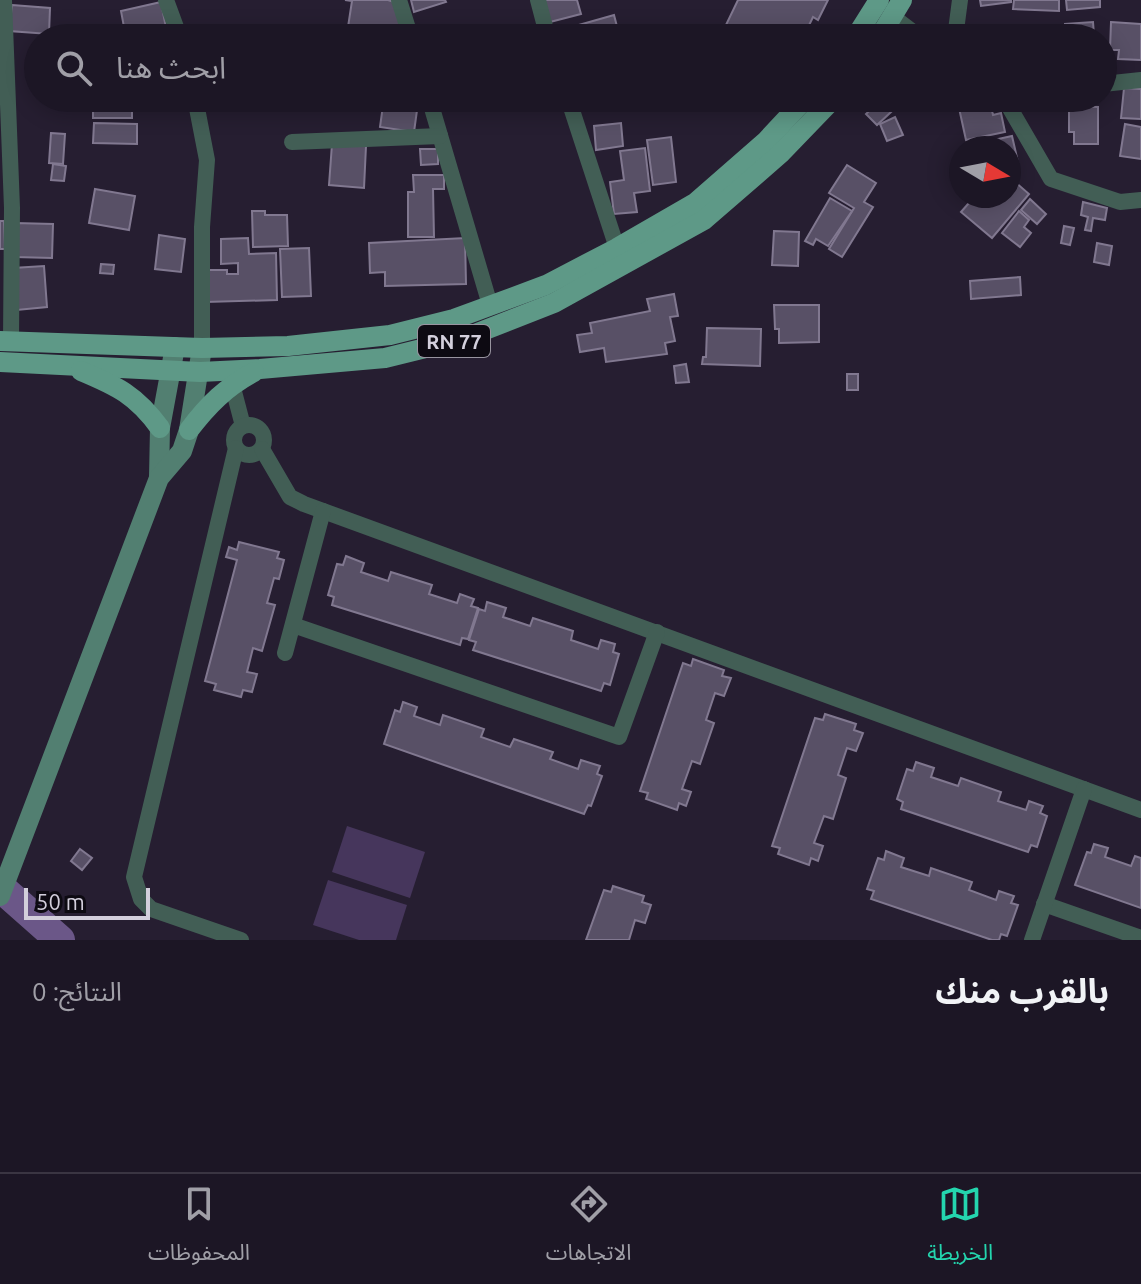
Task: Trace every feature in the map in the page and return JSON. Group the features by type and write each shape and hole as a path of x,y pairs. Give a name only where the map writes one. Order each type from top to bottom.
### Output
{"main road":[{"path":"870,24 891,5"},
{"path":"884,24 891,5"},
{"name":"RN 77","path":"5,341 202,348 288,346 390,335 454,319 546,285 695,203 766,141 793,112"},
{"name":"RN 77","path":"0,362 200,372 385,358 462,339 554,303 704,220 780,154 820,112"},
{"path":"0,896 159,478 160,428 175,347"},
{"path":"159,478 182,451 189,430 202,348"},
{"path":"66,365 118,387 143,405 160,428"},
{"path":"189,430 208,404 232,384 260,369"}],"street":[{"path":"4,0 12,208 5,341"},
{"path":"166,0 175,24"},
{"path":"399,0 407,24"},
{"path":"538,0 544,24"},
{"path":"957,24 960,0"},
{"path":"891,5 908,24"},
{"path":"1117,83 1141,80"},
{"path":"198,112 207,160 202,227 202,348"},
{"path":"433,112 490,305"},
{"path":"573,112 617,248"},
{"path":"1012,112 1051,179 1120,202 1141,200"},
{"path":"292,142 440,136"},
{"path":"232,384 243,426"},
{"path":"236,448 249,455 262,449 265,440 262,430 253,424 243,426 235,433 236,448 134,877 141,899 151,909 241,940"},
{"path":"262,449 290,497 323,511 1141,810"},
{"path":"285,653 323,511"},
{"path":"293,625 619,737 657,632"},
{"path":"1032,940 1084,789"},
{"path":"1044,904 1141,938"}],"shaded area":[{"path":"347,826 425,852 410,898 332,872"},
{"path":"328,880 407,905 396,940 359,940 313,925"}],"building":[{"path":"345,0 388,0 397,3 401,24 348,24 352,1"},
{"path":"411,0 445,0 446,2 414,12"},
{"path":"544,0 577,0 581,14 550,22"},
{"path":"738,0 828,0 818,20 813,17 810,24 726,24"},
{"path":"980,0 1011,0 1011,2 981,6"},
{"path":"1014,0 1059,0 1059,11 1013,9"},
{"path":"1066,0 1100,0 1100,7 1067,10"},
{"path":"161,2 165,24 123,24 121,11"},
{"path":"12,5 50,8 49,24 24,24 24,32 9,31"},
{"path":"614,15 616,24 582,24"},
{"path":"1111,22 1141,24 1141,60 1118,59 1117,24"},
{"path":"1124,88 1141,89 1141,119 1121,118"},
{"path":"93,112 132,112 132,118 93,118"},
{"path":"382,112 417,112 414,132 380,127"},
{"path":"868,112 891,112 877,125 866,114"},
{"path":"960,112 1001,113 1005,132 965,136"},
{"path":"1069,112 1098,112 1098,144 1074,144 1074,132 1069,132"},
{"path":"895,117 903,135 887,141 880,124"},
{"path":"94,123 137,124 137,144 93,143"},
{"path":"621,123 623,146 596,150 594,126"},
{"path":"1125,124 1141,127 1141,159 1120,156"},
{"path":"51,133 65,134 63,164 49,163"},
{"path":"671,137 676,182 653,185 647,140"},
{"path":"332,144 366,146 364,188 329,185"},
{"path":"645,148 650,191 634,193 637,212 614,214 610,182 624,180 620,151"},
{"path":"420,149 438,149 438,164 421,165"},
{"path":"53,164 66,166 64,181 51,180"},
{"path":"847,165 876,183 864,202 873,207 842,257 829,249 854,208 829,193"},
{"path":"413,175 444,175 444,189 433,189 434,237 408,237 408,192 414,192"},
{"path":"1021,187 1029,194 1021,204"},
{"path":"95,189 135,196 129,230 89,223"},
{"path":"830,198 852,211 828,246 816,239 813,245 805,241"},
{"path":"1030,199 1046,214 1037,224 1021,210"},
{"path":"1083,202 1107,208 1105,220 1093,218 1091,231 1085,230 1088,217 1081,215"},
{"path":"964,208 1017,208 992,238 961,212"},
{"path":"252,211 265,211 265,215 287,215 288,246 253,247"},
{"path":"1019,211 1029,220 1024,227 1031,233 1020,247 1002,233"},
{"path":"0,221 4,221 5,249 0,249"},
{"path":"15,223 53,224 52,258 15,257"},
{"path":"1064,226 1074,228 1070,245 1061,243"},
{"path":"774,231 799,232 798,266 772,265"},
{"path":"159,235 185,239 181,272 155,269"},
{"path":"248,238 249,254 276,253 277,300 206,302 205,270 227,270 227,274 238,274 238,263 221,264 221,239"},
{"path":"465,238 466,284 385,286 385,272 370,273 369,243"},
{"path":"1097,243 1112,246 1109,265 1094,262"},
{"path":"309,248 311,296 282,297 280,249"},
{"path":"101,264 114,265 113,274 100,273"},
{"path":"44,266 47,307 17,310 13,268"},
{"path":"1020,277 1021,295 971,299 970,281"},
{"path":"674,294 678,316 670,317 675,341 665,343 667,354 606,362 604,348 580,352 577,335 592,333 590,323 650,311 647,299"},
{"path":"774,305 819,305 819,342 779,343"},
{"path":"707,328 761,329 760,366 702,364 703,357 706,357"},
{"path":"686,364 689,382 676,383 674,366"},
{"path":"847,374 858,374 858,390 847,390"},
{"path":"239,542 279,552 277,558 284,560 279,579 274,578 267,603 275,605 262,651 253,648 247,672 257,674 252,692 243,690 241,697 214,690 216,684 205,681 237,560 226,557 229,547 237,550"},
{"path":"346,556 364,563 361,572 388,581 391,572 432,585 429,594 457,603 460,594 474,599 471,606 478,608 468,639 462,638 460,645 332,605 334,597 328,595 337,564 343,565"},
{"path":"487,602 506,608 503,617 530,626 533,618 573,631 571,640 598,649 601,640 615,644 613,652 619,654 610,685 604,683 601,691 473,650 476,642 469,640 479,609 485,611"},
{"path":"693,659 724,670 722,676 731,678 724,696 715,693 706,720 714,723 700,764 692,761 682,789 691,792 686,806 679,803 677,810 646,799 648,793 640,791 683,663 691,666"},
{"path":"403,702 417,707 414,716 440,725 443,715 484,729 481,737 510,747 514,739 553,752 550,759 578,769 581,760 600,766 597,774 602,776 591,806 588,805 584,814 384,744 395,710 400,712"},
{"path":"825,714 856,724 854,730 863,733 856,751 847,748 838,775 846,778 833,819 824,816 814,843 823,846 818,861 811,858 809,865 778,854 780,848 772,846 815,718 823,720"},
{"path":"916,762 934,768 931,777 958,786 961,778 1001,792 998,801 1026,810 1029,801 1043,806 1040,813 1047,816 1037,847 1031,845 1028,852 901,809 903,802 897,799 907,769 913,771"},
{"path":"1094,844 1108,848 1105,857 1131,866 1135,856 1141,858 1141,908 1075,885 1087,852 1091,853"},
{"path":"80,849 92,858 82,870 71,861"},
{"path":"886,851 904,858 901,867 929,876 931,868 972,882 969,890 996,900 999,891 1014,896 1011,903 1018,905 1007,936 1001,934 999,940 992,940 871,899 874,891 867,889 878,858 884,860"},
{"path":"613,886 644,896 642,902 651,905 645,923 635,920 629,940 586,940 604,890 611,892"}],"waterway":[{"path":"0,887 60,940"}]}
